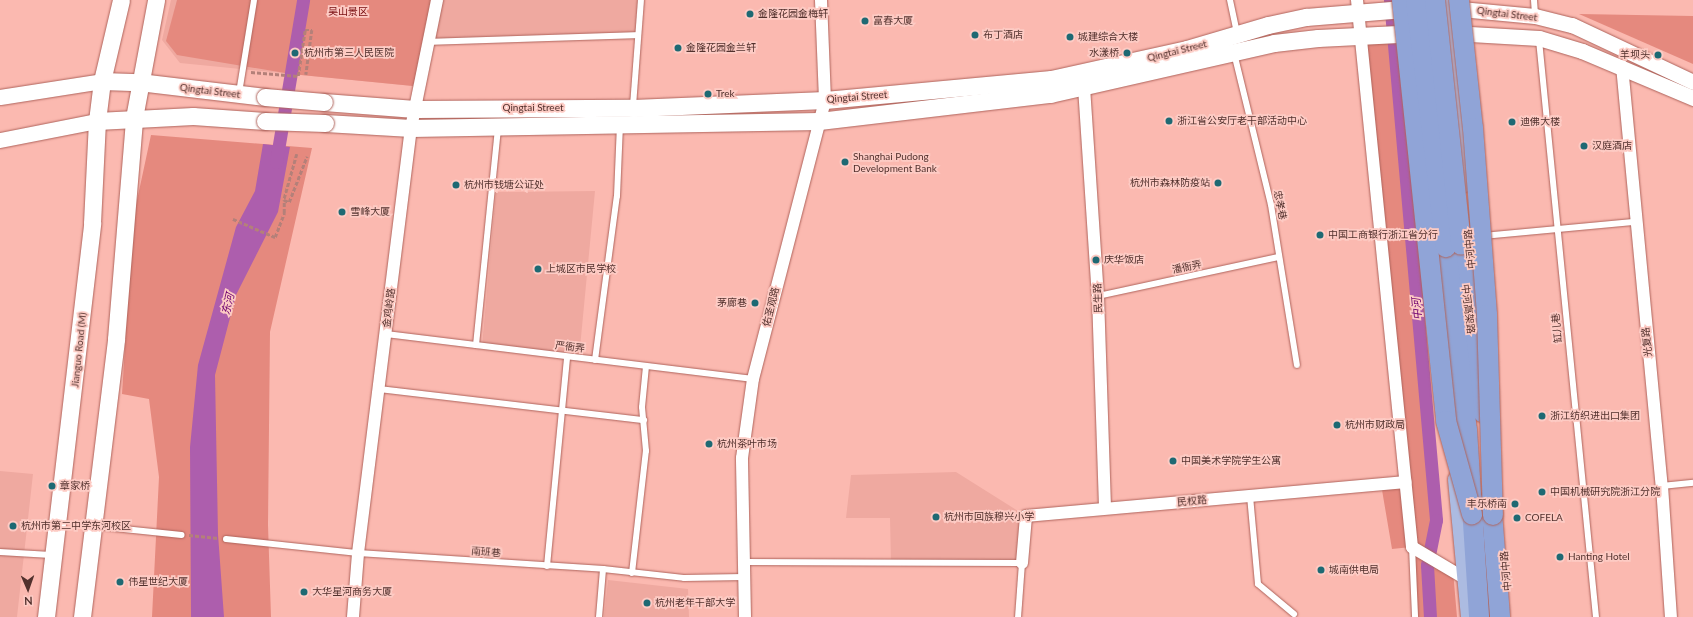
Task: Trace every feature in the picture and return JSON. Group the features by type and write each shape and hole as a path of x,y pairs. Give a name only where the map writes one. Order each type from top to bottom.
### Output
{"highway":[{"path":"1447,2 1472,128 1487,315 1493,516 1500,617"},
{"path":"1408,3 1446,421 1472,514 1479,617"}],"main road":[{"name":"Jianguo Road (M)","path":"46,617 53,555 61,504 92,224 97,121 102,81 120,0"},
{"path":"82,617 95,526 116,338 134,118 139,82 156,0"},
{"name":"Qingtai Street","path":"102,81 139,82 265,97 415,109 633,108 825,100 1051,79 1187,49 1238,35 1268,24 1362,8 1408,3 1447,2"},
{"name":"中河中路","path":"1447,2 1479,341 1503,530 1510,617"},
{"path":"1408,3 1407,33 1425,135 1470,617"},
{"name":"Qingtai Street","path":"97,121 193,116 265,121 325,122 411,128 819,121 1050,94 1274,43 1366,35 1450,33"}],"street":[{"name":"金鸡岭路","path":"353,617 358,553 411,128 438,0"},
{"name":"佑圣观路","path":"745,617 742,458 752,379 825,100 821,0"},
{"name":"Qingtai Street","path":"1447,2 1535,16 1572,26 1693,82"},
{"path":"1362,8 1366,35 1412,547 1466,579"},
{"name":"Qingtai Street","path":"1450,33 1539,38 1622,66 1693,98"},
{"name":"光复路","path":"1622,66 1634,222 1662,486 1671,617"},
{"name":"Qingtai Street","path":"0,97 102,81"},
{"name":"民生路","path":"1084,87 1098,296 1106,508"},
{"name":"Qingtai Street","path":"0,140 97,121"},
{"name":"民权路","path":"1022,563 1026,516 1405,482"}],"lane":[{"path":"239,94 254,0"},
{"path":"633,108 641,0"},
{"path":"1230,0 1238,35"},
{"path":"1534,0 1535,16"},
{"path":"428,42 638,35"},
{"name":"缸儿巷","path":"1539,38 1596,617"},
{"name":"忠孝巷","path":"1234,51 1271,205 1297,365"},
{"path":"595,360 617,196 620,124"},
{"path":"476,346 498,127"},
{"path":"1477,237 1634,222"},
{"name":"潘衙弄","path":"1098,296 1279,257"},
{"name":"严衙弄","path":"386,334 752,379"},
{"path":"547,566 567,357"},
{"path":"632,573 646,451 644,420 646,366"},
{"path":"379,388 644,420"},
{"path":"1662,486 1693,483"},
{"path":"1250,496 1258,584 1294,614"},
{"path":"95,526 182,535"},
{"name":"南班巷","path":"226,539 358,553 603,569 684,578 744,577"},
{"path":"1412,547 1415,617"},
{"path":"0,552 53,555"},
{"path":"744,562 1022,563 1018,617"},
{"path":"599,617 603,569"}],"path":[{"path":"242,72 298,76 305,30 312,30 306,75"},
{"path":"233,219 275,237 284,213 284,200 297,154"},
{"path":"284,200 289,202 307,156"},
{"path":"182,535 226,539"}],"shaded area":[{"name":"杭州市第三人民医院","path":"171,0 641,0 638,35 456,38 420,42 413,86 180,63 162,40"},
{"name":"上城区市民学校","path":"595,191 579,358 482,346 496,192"},
{"name":"杭州市第二中学东河校区","path":"0,471 33,474 17,617 0,617"},
{"name":"杭州市回族穆兴小学","path":"956,472 1026,516 1022,563 891,562 890,518 846,518 851,475"},
{"name":"杭州老年干部大学","path":"608,580 688,589 689,617 604,617"}],"green space":[{"name":"杭州市第三人民医院","path":"177,0 436,0 428,42 413,86 291,74 177,55 166,41"},
{"path":"1579,14 1693,16 1693,64"},
{"path":"1361,35 1406,35 1436,520 1425,555 1453,571 1457,617 1415,617 1411,547 1392,549 1381,484 1405,482"},
{"path":"151,135 312,148 270,332 268,525 271,617 152,617 159,477 149,399 122,394 133,219"}],"water":[{"path":"263,144 290,147 278,212 236,295 215,375 218,534 224,617 191,617 190,447 198,365 236,227 255,191"}],"waterway":[{"name":"东河","path":"276,162 303,0"},
{"name":"中河","path":"1390,0 1436,520 1427,565 1430,617"}],"place":[{"name":"金隆花园金梅轩","path":"750,14"},
{"name":"富春大厦","path":"865,21"},
{"name":"布丁酒店","path":"975,35"},
{"name":"城建综合大楼","path":"1070,37"},
{"name":"金隆花园金兰轩","path":"678,48"},
{"name":"杭州市第三人民医院","path":"295,53"},
{"name":"水漾桥","path":"1127,53"},
{"name":"羊坝头","path":"1658,55"},
{"name":"Trek","path":"708,94"},
{"name":"浙江省公安厅老干部活动中心","path":"1169,121"},
{"name":"迪佛大楼","path":"1512,122"},
{"name":"汉庭酒店","path":"1584,146"},
{"name":"Shanghai Pudong Development Bank","path":"845,162"},
{"name":"杭州市森林防疫站","path":"1218,183"},
{"name":"杭州市钱塘公证处","path":"456,185"},
{"name":"雪峰大厦","path":"342,212"},
{"name":"中国工商银行浙江省分行","path":"1320,235"},
{"name":"庆华饭店","path":"1096,260"},
{"name":"上城区市民学校","path":"538,269"},
{"name":"茅廊巷","path":"755,303"},
{"name":"浙江纺织进出口集团","path":"1542,416"},
{"name":"杭州市财政局","path":"1337,425"},
{"name":"杭州茶叶市场","path":"709,444"},
{"name":"中国美术学院学生公寓","path":"1173,461"},
{"name":"章家桥","path":"52,486"},
{"name":"中国机械研究院浙江分院","path":"1542,492"},
{"name":"丰乐桥南","path":"1515,504"},
{"name":"杭州市回族穆兴小学","path":"936,517"},
{"name":"COFELA","path":"1517,518"},
{"name":"杭州市第二中学东河校区","path":"13,526"},
{"name":"Hanting Hotel","path":"1560,557"},
{"name":"城南供电局","path":"1321,570"},
{"name":"伟星世纪大厦","path":"120,582"},
{"name":"大华星河商务大厦","path":"304,592"},
{"name":"杭州老年干部大学","path":"647,603"}],"park label":[{"name":"吴山景区","path":"348,12"}]}
